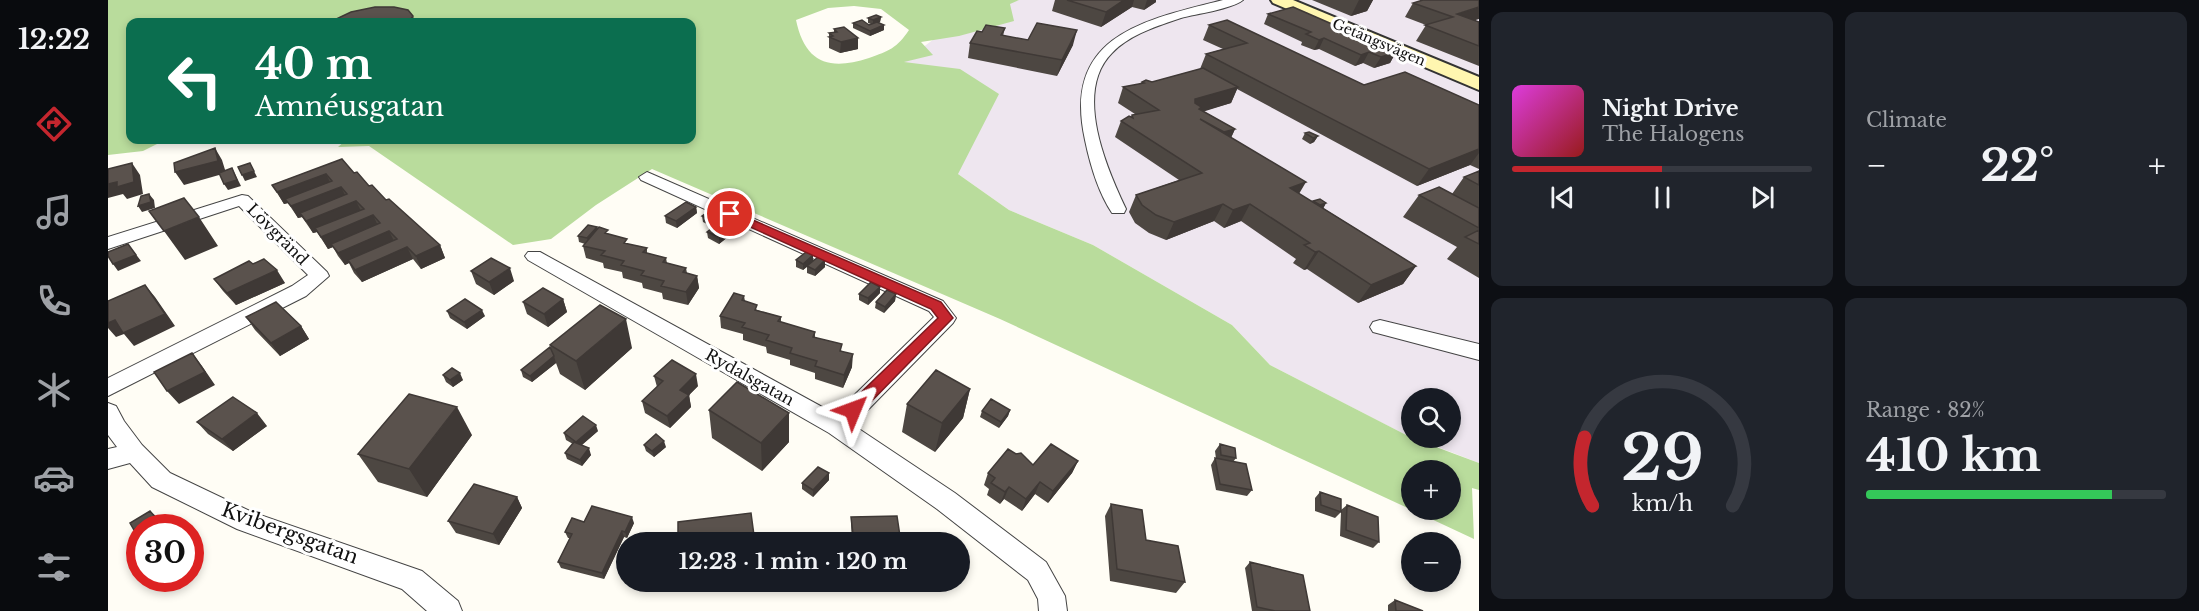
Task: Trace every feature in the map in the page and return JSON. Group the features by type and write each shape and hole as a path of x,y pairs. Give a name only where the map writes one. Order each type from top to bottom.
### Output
{"street":[{"path":"1118,209 1106,185 1092,137 1087,97 1093,70 1106,51 1131,35 1168,19 1237,0"},
{"name":"Getängsvägen","path":"1279,0 1479,84"},
{"path":"647,177 936,306 946,318 837,426"},
{"name":"Lövgränd","path":"108,243 242,200 320,276 298,291 108,388"},
{"name":"Rydalsgatan","path":"534,256 837,426 946,501 1037,571 1051,596 1053,611"},
{"path":"1380,327 1479,352"},
{"name":"Kvibergsgatan","path":"108,411 115,427 134,452 161,480 246,521 412,580 448,611"},
{"path":"108,459 134,452"}],"shaded area":[{"path":"974,0 1479,0 1479,463 1441,448 1461,448 1461,388 1401,388 1401,432 1270,365 1232,325 1093,245 1009,210 958,174 902,63 970,12"}],"green space":[{"path":"108,0 1019,0 1010,4 1014,21 959,36 921,42 933,55 904,62 960,69 999,94 958,174 1009,210 1093,245 1232,325 1270,365 1401,432 1401,448 1439,448 1479,463 1479,490 1472,488 1474,539 1433,520 1461,520 1461,460 1401,460 1401,505 1000,319 652,169 596,205 551,239 513,245 369,146 338,147 341,144 696,144 696,18 126,18 126,144 157,144 143,151 108,155","holes":["854,6 881,9 909,30 892,48 869,58 842,64 831,63 821,60 806,46 796,20 828,8"]}],"building":[{"path":"1067,0 1124,0 1106,12"},
{"path":"1423,0 1479,0 1479,7 1457,14 1479,22 1479,46 1425,25 1453,17 1413,3"},
{"path":"375,7 394,7 408,10 413,16 412,18 338,18 351,12"},
{"path":"1293,7 1396,52 1381,57 1369,52 1361,55 1324,38 1319,40 1306,34 1311,32 1268,14"},
{"path":"876,15 881,17 873,20 868,18"},
{"path":"862,20 869,25 877,22 884,25 870,31 853,23"},
{"path":"1227,20 1364,85 1405,72 1479,105 1479,149 1429,169 1206,54 1247,43 1209,25"},
{"path":"1037,23 1077,30 1062,60 970,43 977,31 982,32 986,25 1005,28 1001,35 1028,40"},
{"path":"844,27 858,38 841,42 829,37 833,36 829,33 837,32 834,29"},
{"path":"1203,68 1238,87 1195,99 1195,103 1201,107 1199,109 1235,129 1224,132 1200,119 1306,182 1290,188 1416,266 1371,285 1319,251 1315,252 1304,245 1310,243 1250,204 1233,210 1223,204 1174,222 1156,215 1142,205 1136,195 1202,173 1121,121 1129,116 1133,118 1132,115 1159,110 1123,87 1144,83 1142,82 1146,80 1152,82"},
{"path":"1309,132 1318,136 1313,138 1305,133"},
{"path":"215,148 218,161 175,172 174,163"},
{"path":"342,159 354,173 357,172 369,186 372,185 386,200 389,199 440,245 416,256 407,247 355,270 348,260 397,239 389,231 338,253 331,244 380,223 373,215 321,237 315,228 364,209 356,201 306,221 300,213 347,194 341,187 291,206 285,199 332,181 326,174 277,192 272,185"},
{"path":"132,163 134,182 117,187 117,182 108,184 108,169"},
{"path":"250,163 254,171 242,175 238,167"},
{"path":"232,168 237,180 224,184 219,173"},
{"path":"1479,171 1479,185 1464,177"},
{"path":"1439,187 1479,208 1479,228 1419,195"},
{"path":"149,194 151,202 138,206 141,196"},
{"path":"184,198 199,217 164,231 149,211"},
{"path":"1320,199 1326,203 1320,205 1313,201"},
{"path":"686,202 696,207 676,221 665,216"},
{"path":"713,208 719,211 709,219 702,216"},
{"path":"726,217 738,222 719,237 707,232"},
{"path":"588,225 597,227 587,238 578,236"},
{"path":"599,227 608,230 605,233 627,239 624,243 647,248 643,252 666,258 663,262 686,268 683,272 697,276 686,292 661,286 664,281 641,275 644,271 621,265 624,261 601,255 605,251 583,246"},
{"path":"1479,230 1479,244 1465,237"},
{"path":"128,244 136,255 113,264 108,252"},
{"path":"806,252 813,255 803,264 796,260"},
{"path":"818,257 825,260 815,270 807,266"},
{"path":"491,258 510,268 489,282 471,271"},
{"path":"264,259 277,270 227,293 214,279 249,261 253,264"},
{"path":"871,282 880,287 868,298 859,294"},
{"path":"145,285 165,314 123,333 115,320 108,323 108,301"},
{"path":"543,288 563,299 544,314 523,302"},
{"path":"887,290 896,294 885,307 876,302"},
{"path":"734,293 744,296 742,300 757,305 755,310 781,317 778,321 815,332 813,337 842,344 840,351 853,354 844,375 815,366 817,361 790,353 792,348 766,340 769,335 742,327 745,323 720,316"},
{"path":"465,299 482,310 464,322 447,311"},
{"path":"276,302 301,326 271,343 246,317"},
{"path":"600,305 626,319 576,361 550,345"},
{"path":"550,347 554,356 530,376 521,370"},
{"path":"192,353 205,372 167,391 154,372"},
{"path":"672,360 696,374 680,390 689,395 667,416 642,401 663,381 654,376"},
{"path":"452,368 460,373 450,380 443,375"},
{"path":"936,370 970,389 942,423 907,404"},
{"path":"737,382 789,413 761,443 709,410"},
{"path":"409,394 457,407 409,469 358,454"},
{"path":"233,397 257,413 222,439 197,422"},
{"path":"991,399 1010,410 1001,422 982,411"},
{"path":"583,416 596,425 576,442 564,433"},
{"path":"656,434 664,441 652,451 644,445"},
{"path":"574,442 589,448 580,460 565,453"},
{"path":"1051,444 1078,461 1053,491 1040,482 1026,499 1009,487 1005,492 991,483 995,478 988,473 1008,449 1016,454 1021,453 1033,465"},
{"path":"1220,444 1235,448 1236,458 1221,455"},
{"path":"1215,458 1246,464 1252,490 1220,484"},
{"path":"818,467 829,473 813,490 802,483"},
{"path":"474,484 517,497 493,534 448,521"},
{"path":"1320,492 1341,499 1341,512 1321,505"},
{"path":"1111,504 1142,510 1146,540 1178,546 1185,582 1117,569"},
{"path":"1347,505 1378,517 1379,542 1346,530"},
{"path":"592,506 632,517 625,532 616,532 616,544 602,573 558,562 572,534 565,532 572,518 584,522"},
{"path":"751,513 754,532 678,532 678,522"},
{"path":"897,516 899,532 853,532 851,517"},
{"path":"1250,562 1303,575 1310,611 1275,611 1257,607"},
{"path":"1395,600 1423,611 1396,611"}],"route":[{"path":"730,214 936,306 946,318 853,410"}]}
